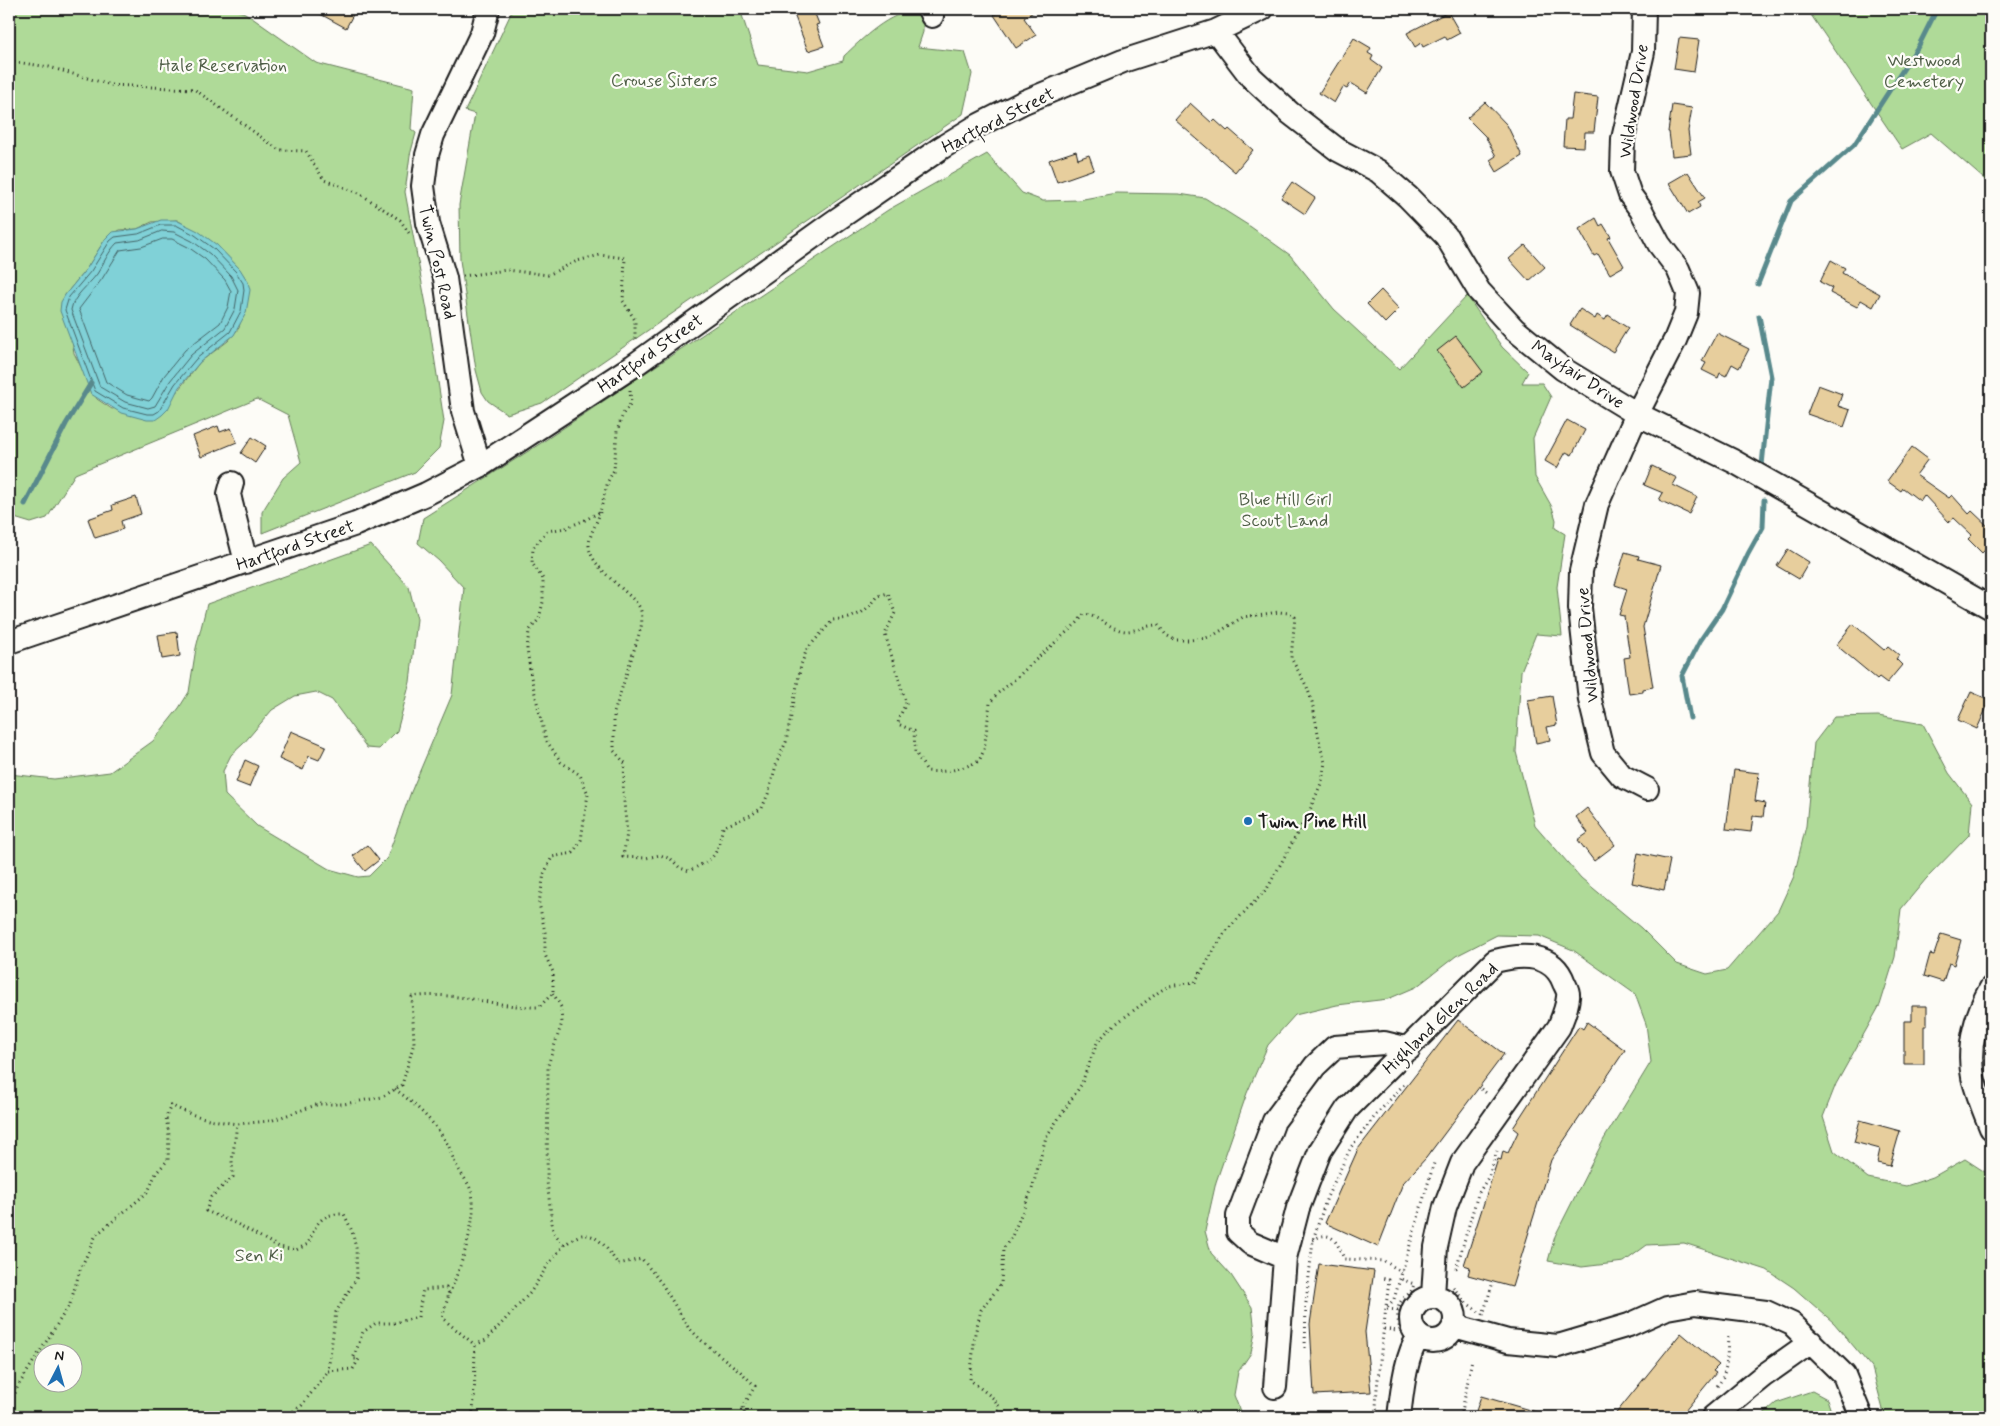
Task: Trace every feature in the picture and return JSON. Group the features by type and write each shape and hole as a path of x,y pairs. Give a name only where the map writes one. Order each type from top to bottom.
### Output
{"street":[{"name":"Twin Post Road","path":"480,466 463,411 445,278 428,223 423,186 429,145 436,125 482,33 488,9"},
{"name":"Hartford Street","path":"9,642 356,524 402,505 480,466 633,366 832,223 941,148 977,126 1024,102 1123,61 1216,30 1262,9"},
{"name":"Wildwood Drive","path":"1644,9 1643,52 1623,140 1622,171 1630,195 1641,210 1659,244 1678,269 1688,293 1686,313 1675,340 1637,414 1597,504 1581,571 1580,608 1590,700 1603,753 1622,776 1647,789"},
{"name":"Mayfair Drive","path":"1216,30 1252,77 1290,113 1338,150 1378,171 1440,229 1479,291 1514,329 1563,369 1637,414 1732,461 1991,608"},
{"path":"232,482 229,494 246,562"},
{"name":"Highland Glen Road","path":"1275,1387 1285,1258 1298,1208 1320,1151 1347,1109 1495,961 1516,955 1541,958 1560,972 1569,995 1566,1011 1559,1027 1462,1163 1445,1207 1436,1247 1442,1290"},
{"path":"1991,988 1977,1018 1973,1046 1973,1077 1991,1128"},
{"path":"1285,1258 1250,1243 1238,1232 1238,1216 1274,1121 1315,1066 1336,1047 1384,1043 1409,1049"},
{"path":"1442,1290 1440,1298 1452,1306 1456,1319 1454,1326 1450,1333 1443,1338 1435,1341 1427,1340 1414,1330 1411,1323 1411,1315 1419,1302 1442,1290"},
{"path":"1454,1326 1508,1340 1558,1346 1629,1324 1667,1308 1695,1303 1766,1312 1792,1324 1844,1375 1860,1417"},
{"path":"1399,1417 1410,1356 1413,1345 1420,1336"},
{"path":"1714,1417 1762,1376 1811,1342"}],"path":[{"path":"9,61 49,67 112,85 194,89 279,150 306,151 324,180 359,193 400,220 414,238"},
{"path":"445,278 507,270 548,274 600,255 625,258 623,300 635,320 630,386 631,403 623,414 617,431 614,470 608,481 600,512 590,537 589,547 593,558 639,606 642,619 642,628 614,713 614,751 626,763 622,791 627,833 623,857 646,858 660,855 670,859 680,868 689,871 712,860 718,850 723,827 762,808 777,762 786,742 801,665 806,649 833,620 849,618 861,613 878,596 888,593 895,613 886,634 906,703 898,724 914,731 916,741 915,752 927,771 939,772 979,762 984,750 990,703 998,693 1078,623 1084,614 1093,615 1125,631 1158,625 1166,635 1175,640 1206,638 1243,617 1279,612 1289,613 1295,617 1291,658 1307,687 1312,702 1325,762 1318,796 1267,889 1224,932 1195,982 1170,986 1110,1028 1094,1050 1081,1085 1046,1137 1032,1189 1016,1229 1003,1249 1000,1284 981,1310 975,1334 970,1380 993,1398 998,1406 997,1417"},
{"path":"564,1245 553,1232 546,1181 548,1065 562,1023 561,1007 552,994 552,972 545,955 545,932 539,903 544,874 552,857 573,853 581,840 588,794 580,775 561,762 546,740 531,677 527,649 529,631 539,619 543,602 543,579 532,563 533,548 547,532 566,528 600,512"},
{"path":"9,1417 18,1386 70,1304 82,1263 96,1235 148,1192 156,1174 168,1160 169,1136 166,1117 171,1105 181,1111 198,1116 237,1124 270,1121 318,1104 344,1104 382,1097 402,1085 414,1043 412,997 438,994 468,997 498,1005 538,1007 552,994"},
{"path":"1305,1348 1306,1303 1313,1240 1327,1197 1351,1148 1376,1114 1406,1082"},
{"path":"395,1089 429,1119 448,1146 472,1192 472,1222 458,1276 449,1294 442,1318 475,1345"},
{"path":"237,1124 232,1161 233,1177 211,1197 206,1211 279,1247 296,1250 308,1244 316,1223 331,1213 344,1214 352,1230 356,1248 356,1277 336,1312 328,1371 302,1405 284,1417"},
{"path":"1454,1275 1478,1194 1489,1176 1494,1156 1498,1149"},
{"path":"1386,1309 1394,1299 1434,1163"},
{"path":"475,1345 486,1340 530,1293 564,1245 581,1235 593,1236 601,1242 618,1264 642,1259 662,1284 688,1327 755,1386 743,1407 745,1417"},
{"path":"1313,1240 1319,1236 1330,1236 1338,1242 1344,1259 1384,1261 1402,1272"},
{"path":"1382,1278 1389,1280 1376,1408 1383,1417"},
{"path":"1384,1329 1397,1332 1400,1330 1398,1310 1400,1301 1411,1294 1414,1284 1400,1279"},
{"path":"1483,1315 1492,1285"},
{"path":"328,1371 353,1369 359,1359 353,1358 363,1332 376,1323 394,1323 418,1317 423,1290 446,1288 449,1294"},
{"path":"1442,1290 1487,1318"},
{"path":"1386,1309 1398,1310"},
{"path":"1716,1388 1722,1381 1726,1362 1728,1334"},
{"path":"472,1417 476,1383 474,1372 475,1345"},
{"path":"1461,1417 1472,1359"}],"green space":[{"name":"Hale Reservation","path":"9,9 232,9 245,13 316,63 414,88 411,129 416,133 410,155 405,192 427,310 444,421 439,448 415,472 262,533 262,512 283,478 301,462 288,415 257,399 75,474 47,518 31,523 11,517 9,513","holes":["177,220 217,246 241,271 248,282 239,328 228,341 200,362 175,394 112,409 97,399 74,353 65,295 87,268 106,238 120,230 137,229 152,222"]},
{"name":"Crouse Sisters","path":"513,9 740,9 758,65 808,71 843,61 844,56 877,27 896,16 915,12 923,20 923,32 918,47 965,52 972,74 963,114 542,403 507,414 488,401 482,392 476,370 460,260 459,205 475,114 465,111"},
{"name":"Westwood Cemetery","path":"1807,9 1991,9 1991,185 1931,133 1902,149"},
{"path":"987,154 1022,193 1043,201 1078,200 1116,193 1179,194 1205,198 1251,227 1290,255 1334,309 1399,369 1467,296 1502,347 1528,372 1522,383 1542,383 1551,397 1533,438 1535,477 1552,507 1556,520 1555,528 1565,534 1557,587 1562,636 1536,634 1521,671 1516,752 1535,825 1581,878 1641,928 1677,964 1707,974 1727,970 1778,911 1794,876 1806,826 1814,743 1834,717 1878,716 1923,724 1949,773 1972,803 1969,835 1926,879 1901,909 1895,957 1880,1005 1836,1084 1823,1117 1834,1151 1868,1178 1906,1186 1933,1177 1965,1159 1988,1174 1991,1181 1991,1417 1885,1417 1872,1368 1834,1323 1794,1288 1767,1270 1684,1243 1647,1245 1624,1262 1582,1267 1548,1261 1555,1236 1604,1139 1651,1062 1646,1024 1635,994 1573,950 1539,936 1497,935 1456,956 1416,987 1388,999 1337,1005 1295,1015 1268,1045 1247,1093 1216,1182 1205,1231 1211,1253 1231,1275 1252,1307 1255,1332 1251,1353 1238,1372 1234,1395 1241,1414 1246,1417 9,1417 9,774 54,779 110,772 153,741 189,692 196,648 207,604 371,545 409,587 417,619 410,682 397,731 379,749 367,748 332,700 316,692 295,696 272,710 231,755 223,771 225,795 257,826 329,869 358,877 369,876 387,858 411,792 452,695 464,588 439,561 418,543 423,518 541,443 888,210"},
{"path":"1812,1391 1827,1399 1833,1417 1760,1417 1776,1403"}],"water":[{"path":"161,220 176,220 198,231 217,245 240,269 248,282 250,290 246,313 234,335 200,362 179,387 168,409 162,415 155,420 147,420 121,413 91,394 60,311 61,302 65,295 112,232 137,229"}],"building":[{"path":"311,9 356,9 346,28"},
{"path":"792,9 813,9 819,24 816,25 824,46 808,51"},
{"path":"1002,9 1038,9 1024,18 1036,35 1016,48 994,15"},
{"path":"1448,12 1460,33 1447,40 1445,36 1423,47 1421,43 1415,47 1407,33"},
{"path":"1354,38 1371,48 1368,53 1373,56 1371,60 1382,68 1367,93 1351,83 1347,89 1343,87 1334,103 1319,93"},
{"path":"1679,38 1699,40 1694,72 1674,69"},
{"path":"1573,94 1598,97 1594,132 1585,132 1584,147 1563,146 1565,119 1570,119"},
{"path":"1485,102 1507,125 1522,156 1497,172 1490,160 1496,156 1485,136 1467,118"},
{"path":"1190,103 1212,123 1215,120 1227,131 1229,129 1253,150 1235,172 1175,120"},
{"path":"1672,105 1692,108 1688,131 1691,154 1672,156 1668,132"},
{"path":"1076,151 1078,159 1089,155 1094,169 1057,182 1049,160"},
{"path":"1688,172 1705,198 1698,202 1700,207 1688,214 1669,183"},
{"path":"1292,182 1315,198 1305,214 1281,198"},
{"path":"1596,218 1600,226 1603,224 1611,237 1608,238 1624,266 1610,274 1598,254 1594,256 1579,229"},
{"path":"1525,245 1545,267 1529,281 1509,259"},
{"path":"1831,260 1845,268 1842,273 1880,294 1873,307 1861,300 1857,307 1830,293 1832,288 1820,282"},
{"path":"1381,290 1399,309 1385,323 1367,304"},
{"path":"1580,309 1595,319 1597,315 1605,320 1608,315 1628,328 1613,352 1570,325"},
{"path":"1717,333 1749,349 1739,368 1732,364 1726,376 1720,373 1718,378 1702,370 1706,363 1702,361"},
{"path":"1456,336 1483,372 1464,387 1437,351"},
{"path":"1818,385 1842,394 1838,406 1850,410 1844,427 1807,414"},
{"path":"1567,420 1585,430 1572,455 1566,452 1557,468 1545,461"},
{"path":"218,426 220,432 231,428 237,442 201,457 193,436"},
{"path":"252,437 266,446 255,463 241,453"},
{"path":"1912,447 1928,459 1916,475 1949,498 1952,495 1969,514 1972,511 1991,529 1991,544 1982,553 1968,539 1972,535 1954,518 1949,522 1924,495 1920,501 1903,488 1901,491 1887,481"},
{"path":"1652,466 1677,478 1673,485 1697,497 1689,514 1659,500 1663,493 1644,485"},
{"path":"136,497 141,514 121,521 123,529 95,538 88,519 113,510 112,505"},
{"path":"1788,549 1809,562 1799,579 1777,566"},
{"path":"1625,552 1639,556 1638,559 1661,565 1643,627 1653,687 1643,689 1643,692 1629,694 1624,658 1630,657 1624,616 1619,615 1627,589 1615,585"},
{"path":"1853,624 1884,650 1888,646 1899,655 1896,659 1902,665 1887,683 1879,677 1877,679 1836,645"},
{"path":"177,632 180,656 162,659 158,635"},
{"path":"1971,692 1990,700 1977,729 1958,720"},
{"path":"1552,696 1557,725 1547,727 1550,740 1536,743 1528,700"},
{"path":"291,731 326,746 319,760 309,756 303,770 279,759"},
{"path":"245,760 258,766 249,787 236,782"},
{"path":"1734,770 1759,773 1755,801 1765,803 1763,817 1753,816 1751,832 1726,829"},
{"path":"1587,808 1615,845 1594,861 1578,840 1588,833 1576,817"},
{"path":"367,845 379,860 365,871 353,856"},
{"path":"1638,853 1670,860 1664,890 1632,883"},
{"path":"1941,934 1961,940 1954,965 1949,963 1943,982 1924,976 1930,954 1934,955"},
{"path":"1912,1006 1927,1006 1927,1026 1924,1026 1924,1064 1904,1064 1904,1021 1912,1021"},
{"path":"1458,1020 1504,1054 1426,1158 1403,1183 1378,1247 1325,1223 1358,1149"},
{"path":"1587,1022 1625,1050 1551,1160 1512,1287 1468,1275 1470,1267 1464,1265 1498,1159 1501,1160 1503,1151 1508,1153 1518,1132 1513,1128 1579,1026 1583,1029"},
{"path":"1860,1120 1900,1131 1890,1166 1877,1163 1880,1149 1854,1142"},
{"path":"1319,1264 1374,1271 1365,1332 1371,1392 1314,1395 1310,1324"},
{"path":"1681,1333 1719,1365 1713,1371 1716,1373 1680,1417 1613,1417"},
{"path":"1481,1396 1540,1413 1540,1417 1474,1417"}],"waterway":[{"path":"1758,284 1791,201 1854,145 1919,45 1937,9"},
{"path":"1759,316 1771,377 1762,465"},
{"path":"25,504 66,424 91,383"},
{"path":"1690,718 1682,676 1700,641 1722,609 1763,527 1764,500"}],"place":[{"name":"Twin Pine Hill","path":"1248,821"}],"park label":[{"name":"Blue Hill Girl Scout Land","path":"1285,509"},
{"name":"Sen Ki","path":"259,1255"}]}
